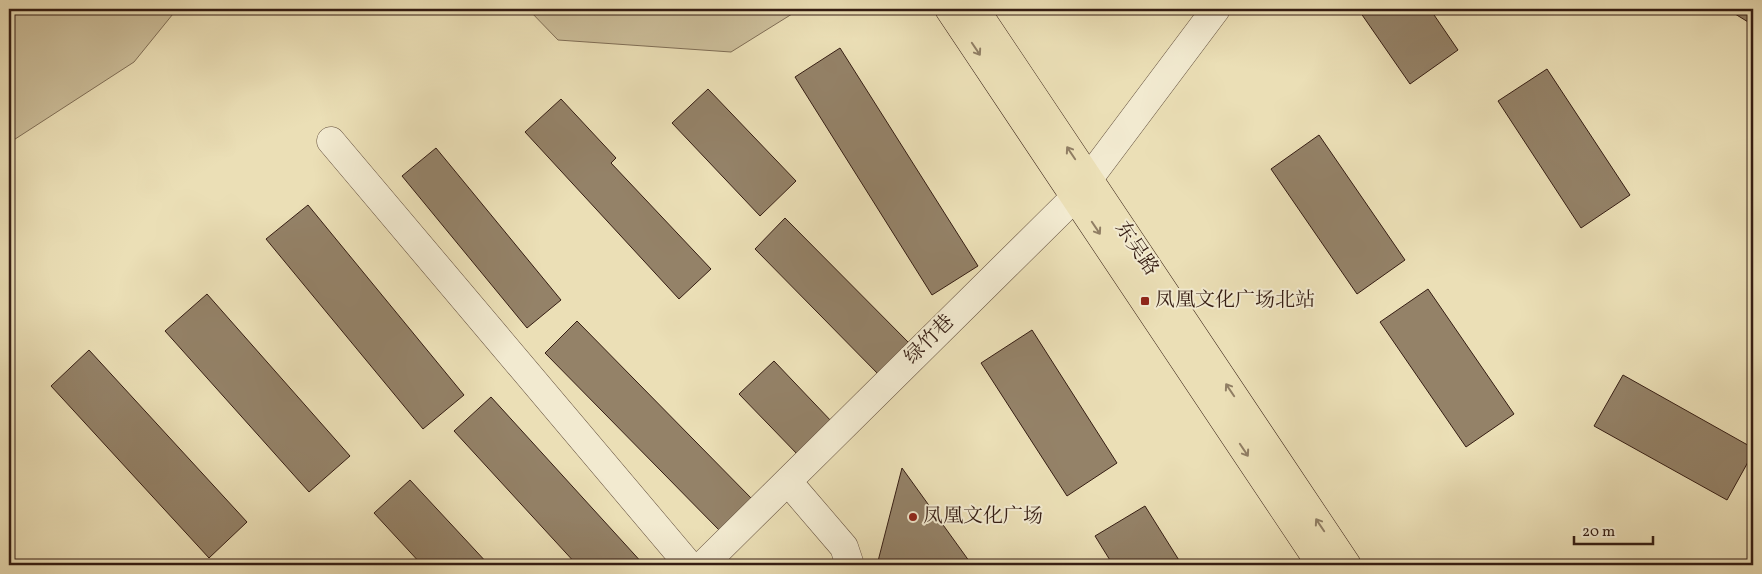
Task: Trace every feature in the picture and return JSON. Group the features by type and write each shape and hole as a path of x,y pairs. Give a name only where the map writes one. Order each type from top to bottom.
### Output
{"main road":[{"name":"东吴路","path":"949,9 1082,188 1347,565"},
{"name":"东吴路","path":"975,9 1082,188 1321,565"}],"street":[{"name":"绿竹巷","path":"703,565 1082,188 1216,9"},
{"path":"331,141 689,565"},
{"path":"786,483 796,491 844,547 850,565"}],"shaded area":[{"path":"9,9 177,9 134,62 9,143"},
{"path":"528,9 800,9 731,52 558,40"}],"building":[{"path":"1358,9 1430,9 1458,50 1410,84"},
{"path":"1727,9 1753,9 1753,25"},
{"path":"840,48 978,266 932,295 795,77"},
{"path":"1547,69 1630,195 1581,228 1498,101"},
{"path":"708,89 796,181 760,216 672,123"},
{"path":"561,99 616,158 611,163 711,269 679,299 525,132"},
{"path":"1319,135 1405,260 1357,294 1271,169"},
{"path":"436,148 561,300 527,328 402,176"},
{"path":"308,205 464,395 423,429 266,239"},
{"path":"785,218 913,347 882,378 755,249"},
{"path":"1428,289 1514,414 1466,447 1380,322"},
{"path":"207,294 350,456 309,492 165,331"},
{"path":"577,321 753,500 721,532 545,353"},
{"path":"1032,330 1117,463 1067,496 981,363"},
{"path":"89,350 247,522 209,558 51,386"},
{"path":"774,361 833,423 799,456 739,394"},
{"path":"1623,375 1753,448 1753,453 1727,500 1594,426"},
{"path":"491,397 644,565 577,565 454,431"},
{"name":"凤凰文化广场","path":"902,468 972,565 877,565"},
{"path":"410,480 489,565 422,565 374,513"},
{"path":"1145,506 1182,565 1113,565 1095,536"}],"place":[{"name":"凤凰文化广场北站","path":"1145,301"},
{"name":"凤凰文化广场","path":"913,517"}]}
